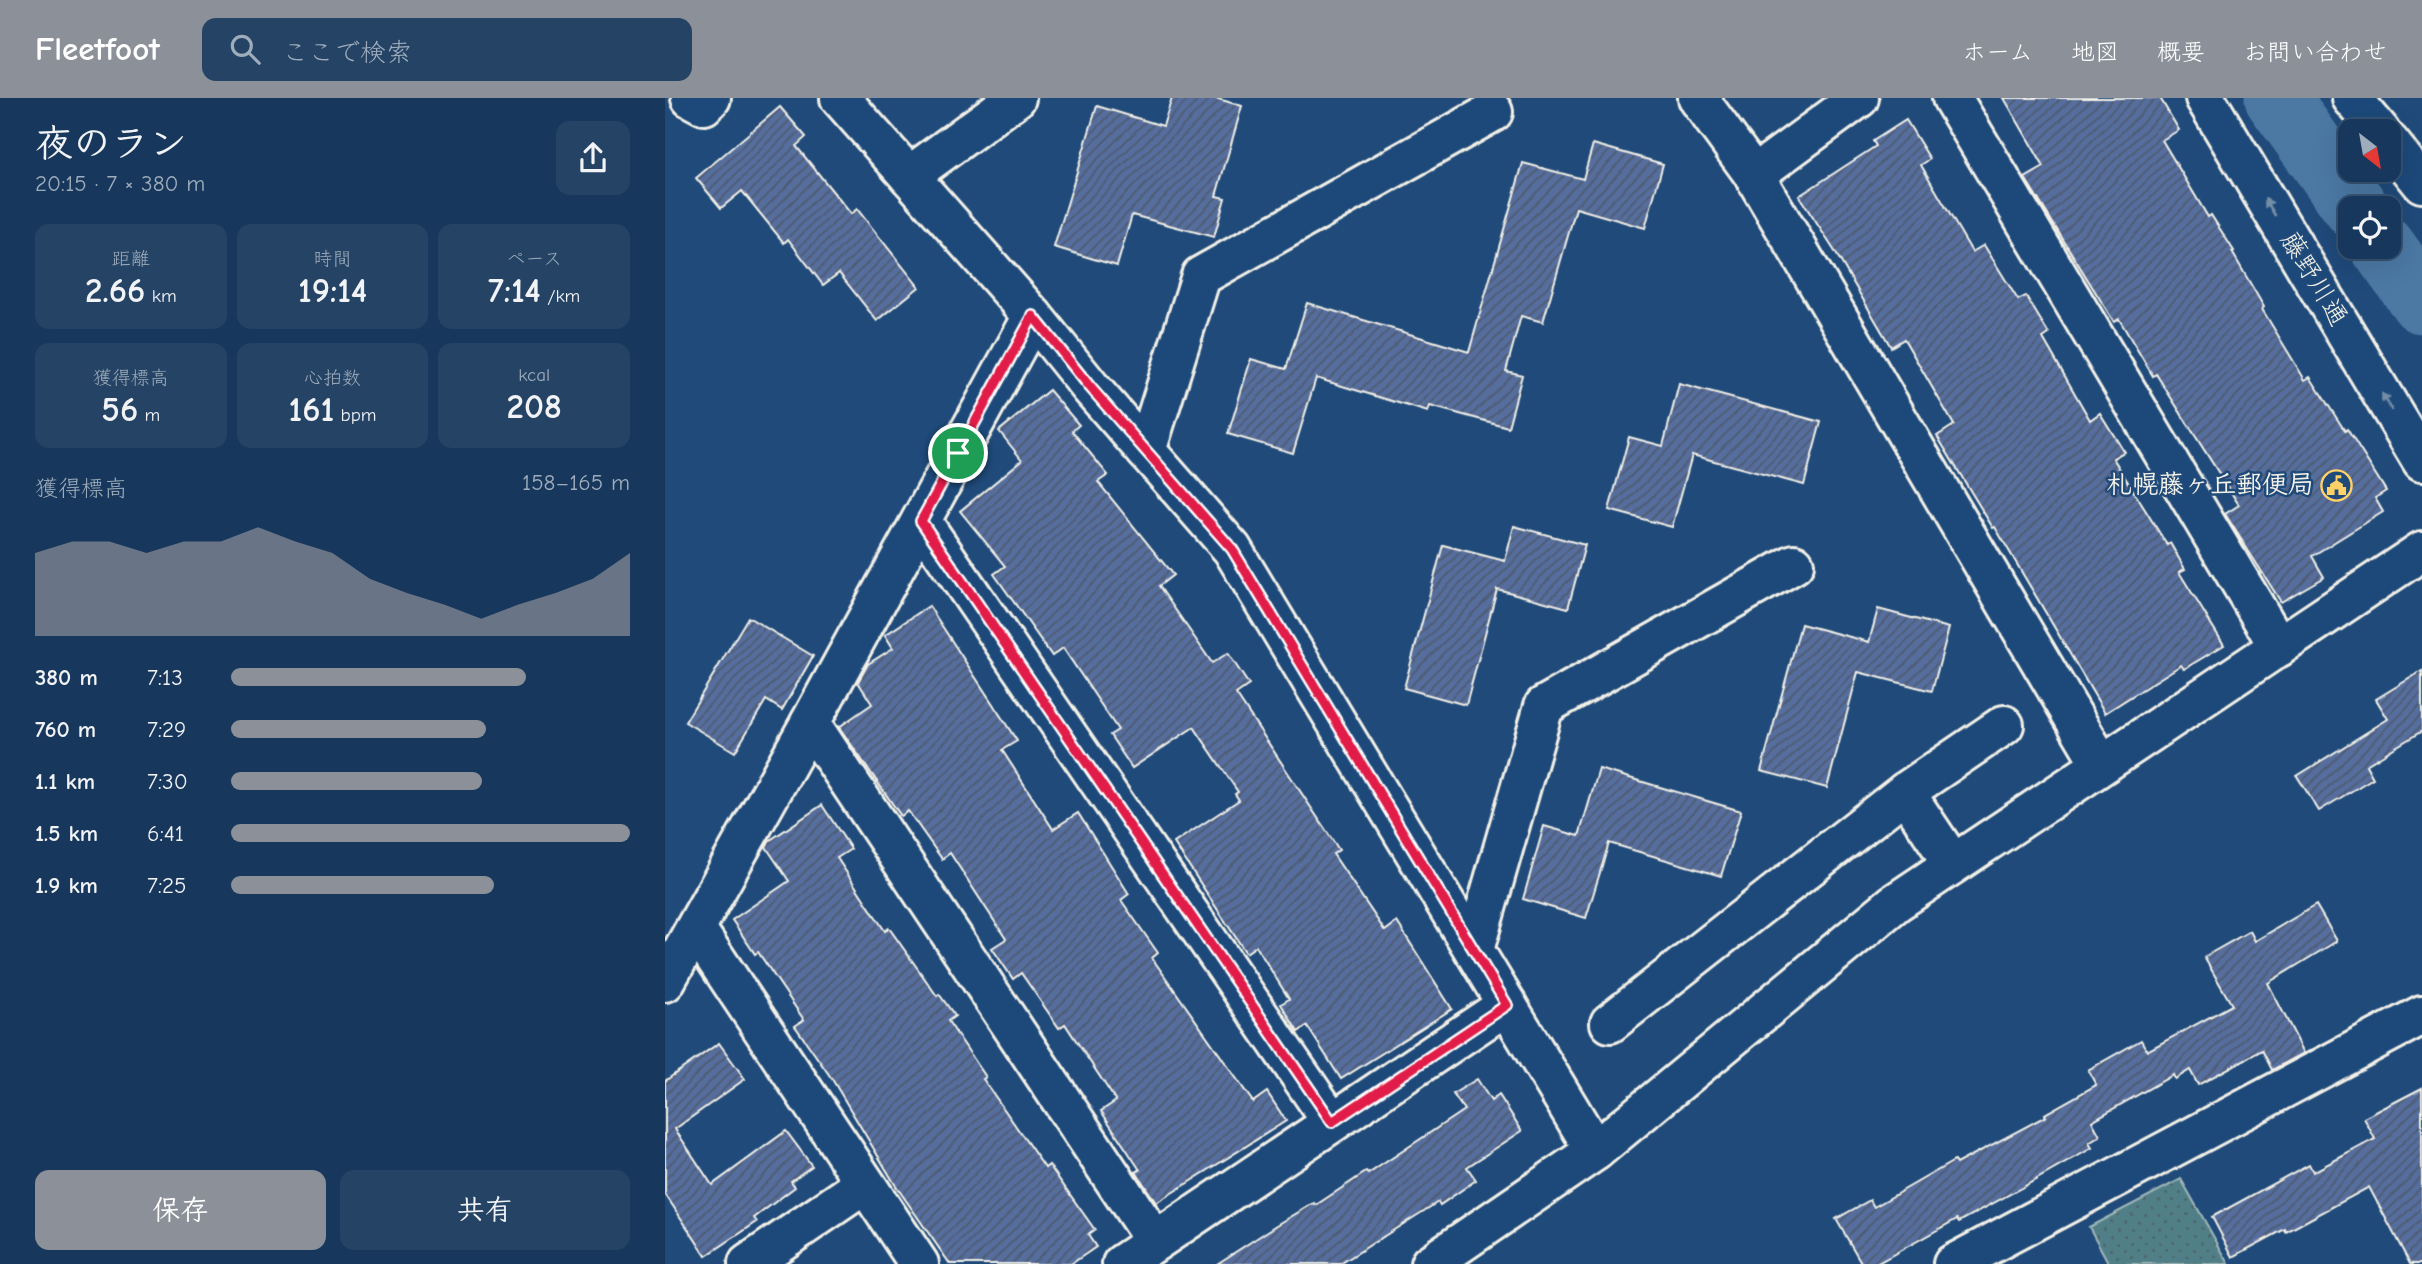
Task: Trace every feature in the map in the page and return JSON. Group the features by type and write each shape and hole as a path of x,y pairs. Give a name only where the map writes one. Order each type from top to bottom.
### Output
{"street":[{"path":"691,98 704,105 711,98"},
{"path":"840,98 1033,316 1090,387 1232,549 1595,1151"},
{"path":"909,176 1016,98"},
{"path":"1697,98 1754,175 2101,764"},
{"path":"1754,175 1859,98"},
{"path":"1952,98 2279,647"},
{"name":"藤野川通","path":"2206,98 2422,461"},
{"path":"2352,98 2370,119"},
{"path":"1146,450 1201,276 1493,112"},
{"path":"2401,157 2422,183"},
{"path":"665,982 1033,316"},
{"path":"921,521 1332,1122"},
{"path":"1430,1264 1595,1151 1895,903 2422,551"},
{"path":"1474,950 1544,706 1794,564"},
{"path":"810,723 1155,1241"},
{"path":"1610,1023 1905,792 2004,725"},
{"path":"1905,792 1953,864"},
{"path":"696,929 919,1264"},
{"path":"1122,1264 1507,1005"},
{"path":"1953,1264 2422,1014"},
{"path":"748,1264 865,1184"}],"green space":[{"path":"2181,1179 2229,1264 2109,1264 2089,1227"}],"building":[{"path":"1172,98 1215,98 1242,106 1216,196 1225,198 1214,237 1132,215 1117,266 1054,247 1097,106 1163,126"},
{"path":"2004,98 2160,98 2179,130 2162,140 2208,217 2211,215 2234,251 2232,252 2264,307 2262,309 2305,380 2310,377 2386,491 2375,498 2383,512 2312,556 2324,577 2281,602 2225,514 2239,505 2156,374 2153,376 2119,319 2114,322 2025,178 2044,167"},
{"path":"780,107 806,137 796,146 851,214 857,209 919,287 877,321 839,273 823,285 788,239 784,243 742,191 721,208 696,178"},
{"path":"1906,120 1930,159 1921,165 1972,252 1984,245 2018,300 2026,296 2049,334 2043,338 2090,420 2100,413 2124,452 2113,458 2167,545 2170,543 2185,569 2179,572 2224,645 2184,669 2181,665 2105,713 1995,527 1993,528 1937,436 1954,425 1904,339 1891,347 1799,196 1876,146 1873,141"},
{"path":"1593,144 1663,164 1645,228 1576,208 1543,322 1521,316 1506,371 1522,375 1508,427 1430,406 1428,412 1316,378 1293,453 1228,434 1251,359 1286,369 1307,303 1469,352 1523,163 1583,179"},
{"path":"1679,384 1821,422 1804,485 1692,455 1672,527 1609,510 1629,437 1663,446"},
{"path":"1049,390 1079,425 1072,431 1108,475 1098,482 1173,575 1159,586 1212,663 1228,653 1249,685 1236,694 1339,850 1333,854 1385,931 1397,922 1452,1009 1341,1079 1307,1026 1298,1032 1281,1004 1289,999 1256,946 1246,953 1174,843 1239,800 1235,794 1238,792 1194,727 1132,768 1110,735 1118,730 1063,648 1052,656 994,574 1005,566 960,511 1022,460 999,431"},
{"path":"1514,526 1585,545 1568,608 1497,589 1466,705 1404,688 1443,545 1505,561"},
{"path":"929,606 1017,741 1002,750 1053,829 1078,813 1129,894 1121,900 1158,953 1152,958 1253,1102 1267,1092 1286,1121 1156,1203 1136,1172 1140,1170 1101,1111 1116,1101 1065,1024 1059,1028 1021,973 1013,979 992,948 1006,939 950,853 942,859 908,811 901,816 839,727 872,704 858,682 868,664 893,648 885,635"},
{"path":"1878,609 1949,628 1932,691 1858,672 1827,788 1761,771 1801,624 1869,642"},
{"path":"748,617 813,656 782,710 766,700 735,752 685,722"},
{"path":"2422,671 2422,731 2366,765 2373,778 2319,811 2297,776 2388,719 2376,699"},
{"path":"1599,769 1741,811 1721,876 1609,843 1586,918 1523,899 1544,826 1579,836"},
{"path":"822,805 851,849 837,858 885,931 889,928 937,996 939,994 955,1016 948,1021 986,1077 983,1079 1045,1168 1049,1165 1095,1230 1088,1235 1096,1247 1071,1264 950,1264 896,1186 832,1079 795,1026 804,1020 758,952 755,954 732,920 789,881 766,847 769,841"},
{"path":"2316,905 2337,941 2268,983 2304,1053 2272,1070 2262,1050 2198,1085 2190,1070 2175,1079 2173,1075 2092,1121 2100,1136 2089,1143 2092,1148 1959,1222 1957,1219 1876,1264 1862,1264 1836,1219 1870,1200 1874,1207 1954,1161 1956,1164 2046,1116 2045,1114 2096,1085 2088,1070 2141,1040 2147,1051 2232,1005 2204,957 2250,931 2255,941"},
{"path":"719,1043 745,1079 675,1129 712,1185 786,1131 812,1166 791,1181 795,1187 754,1218 757,1222 706,1256 665,1194 665,1081"},
{"path":"1477,1079 1491,1101 1499,1095 1522,1131 1467,1167 1476,1180 1440,1205 1438,1202 1340,1264 1217,1264 1277,1225 1314,1203 1316,1205 1366,1172 1368,1174 1464,1110 1453,1094"},
{"path":"2422,1088 2422,1264 2410,1264 2369,1187 2233,1257 2212,1217 2309,1164 2313,1172 2375,1139 2364,1118"}],"waterway":[{"path":"2277,98 2347,196"},
{"path":"2392,259 2422,301"}],"place":[{"name":"札幌藤ヶ丘郵便局","path":"2337,485"}],"route":[{"path":"1033,316 1090,387 1232,549 1507,1005 1332,1122 921,521 958,453 1033,316"}]}
